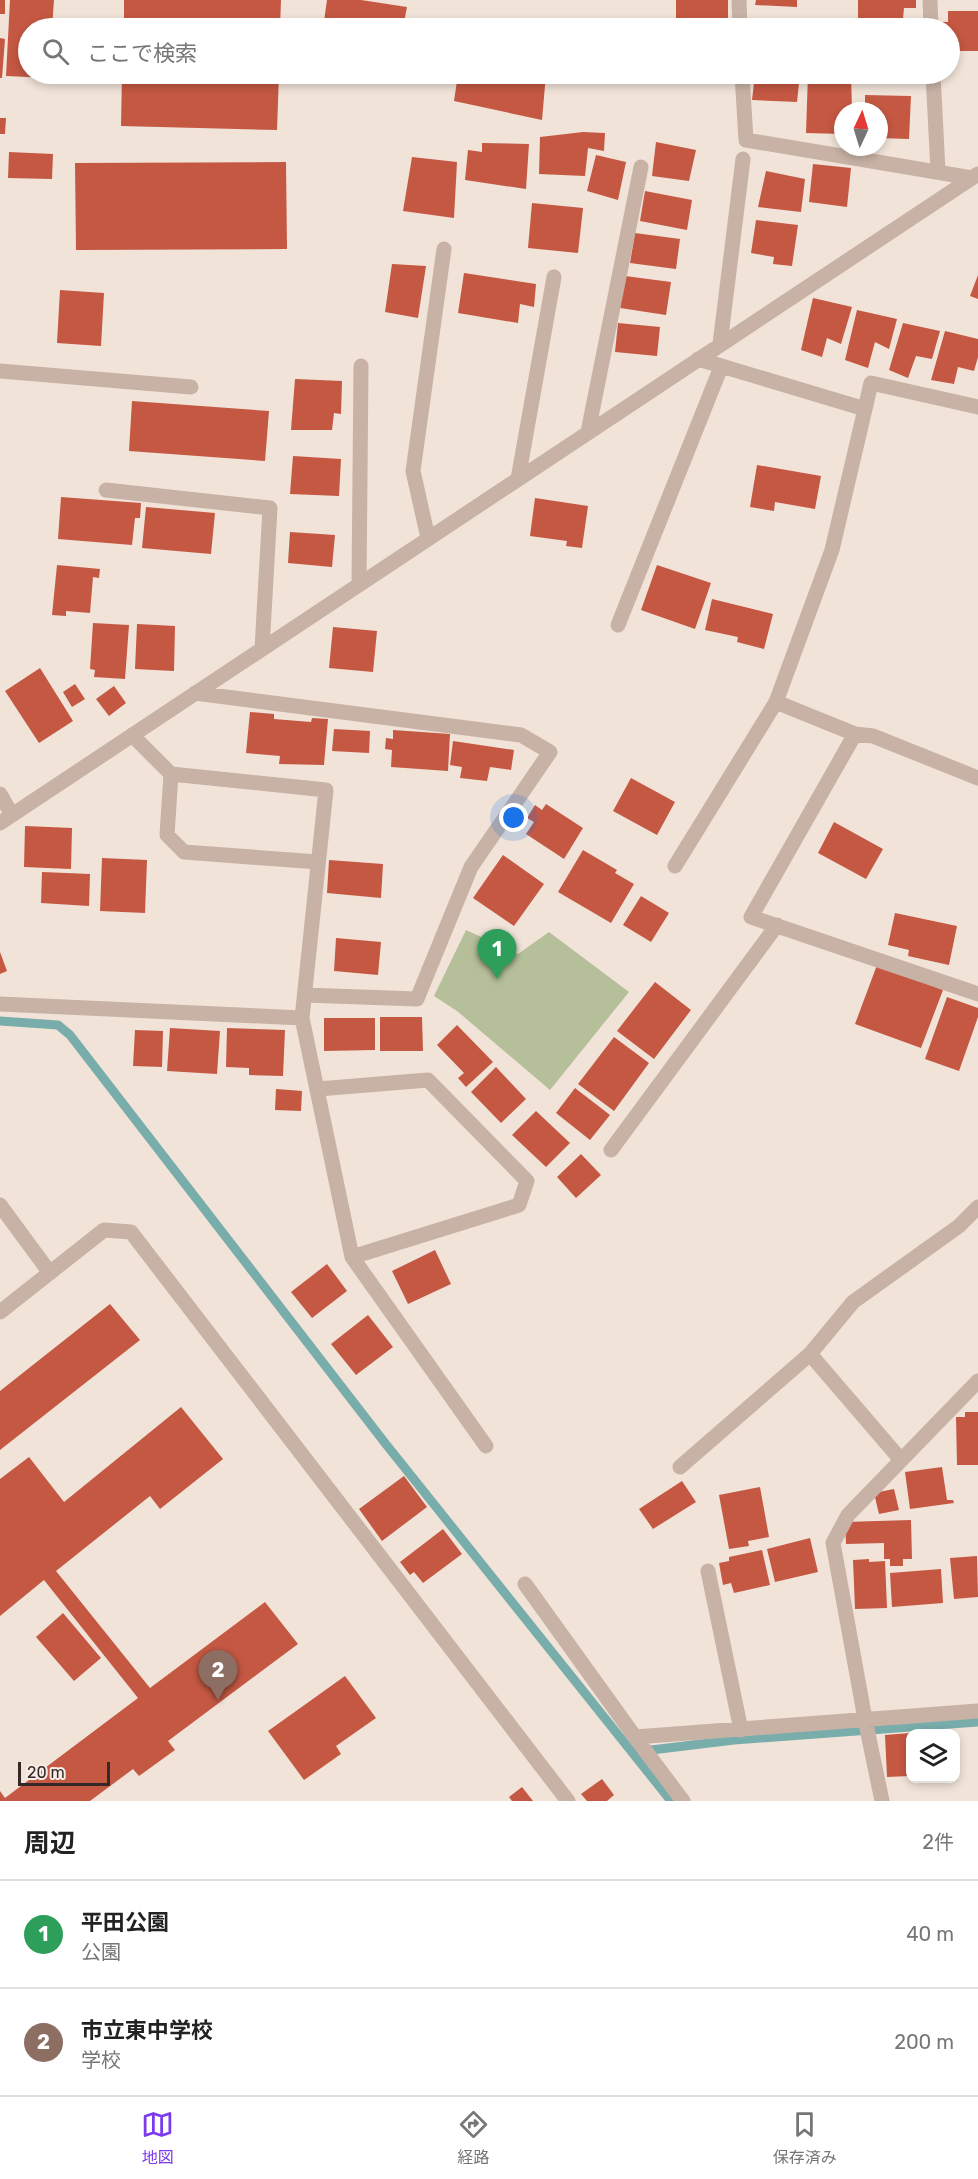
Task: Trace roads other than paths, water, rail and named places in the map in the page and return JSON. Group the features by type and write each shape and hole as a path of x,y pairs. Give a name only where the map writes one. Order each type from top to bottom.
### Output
{"street":[{"path":"739,0 740,18"},
{"path":"930,0 931,18"},
{"path":"743,84 746,140 975,176"},
{"path":"934,84 938,171"},
{"path":"720,344 743,159"},
{"path":"588,432 640,167"},
{"path":"0,794 6,819 975,176"},
{"path":"428,538 413,471 444,249"},
{"path":"518,479 554,277"},
{"path":"698,359 865,409"},
{"path":"359,585 362,366"},
{"path":"618,625 721,366"},
{"path":"0,371 191,387"},
{"path":"675,866 776,702 832,550 871,382 978,407"},
{"path":"106,490 270,508 262,649"},
{"path":"195,693 521,735 549,752 471,867 417,999 304,995"},
{"path":"776,702 855,734 873,736 978,778"},
{"path":"855,734 751,917 978,994"},
{"path":"132,735 171,774 326,790 302,1017 352,1257 486,1446"},
{"path":"171,774 167,835 184,852 318,862"},
{"path":"611,1150 777,926"},
{"path":"0,1004 302,1017"},
{"path":"318,1089 428,1080 527,1181 519,1205 352,1257"},
{"path":"0,1205 50,1273"},
{"path":"680,1467 810,1354 853,1302 958,1226 978,1207"},
{"path":"0,1312 104,1230 131,1232 568,1801"},
{"path":"810,1354 901,1460"},
{"path":"882,1801 833,1543 848,1515 978,1381"},
{"path":"708,1571 741,1730"},
{"path":"525,1584 683,1801"},
{"path":"642,1747 741,1730 867,1729 978,1711"}],"waterway":[{"path":"0,1021 58,1025 70,1035 385,1443 671,1801"},
{"path":"643,1751 734,1740 978,1722"}],"place":[{"name":"平田公園","path":"497,979"},
{"name":"市立東中学校","path":"218,1700"}]}
